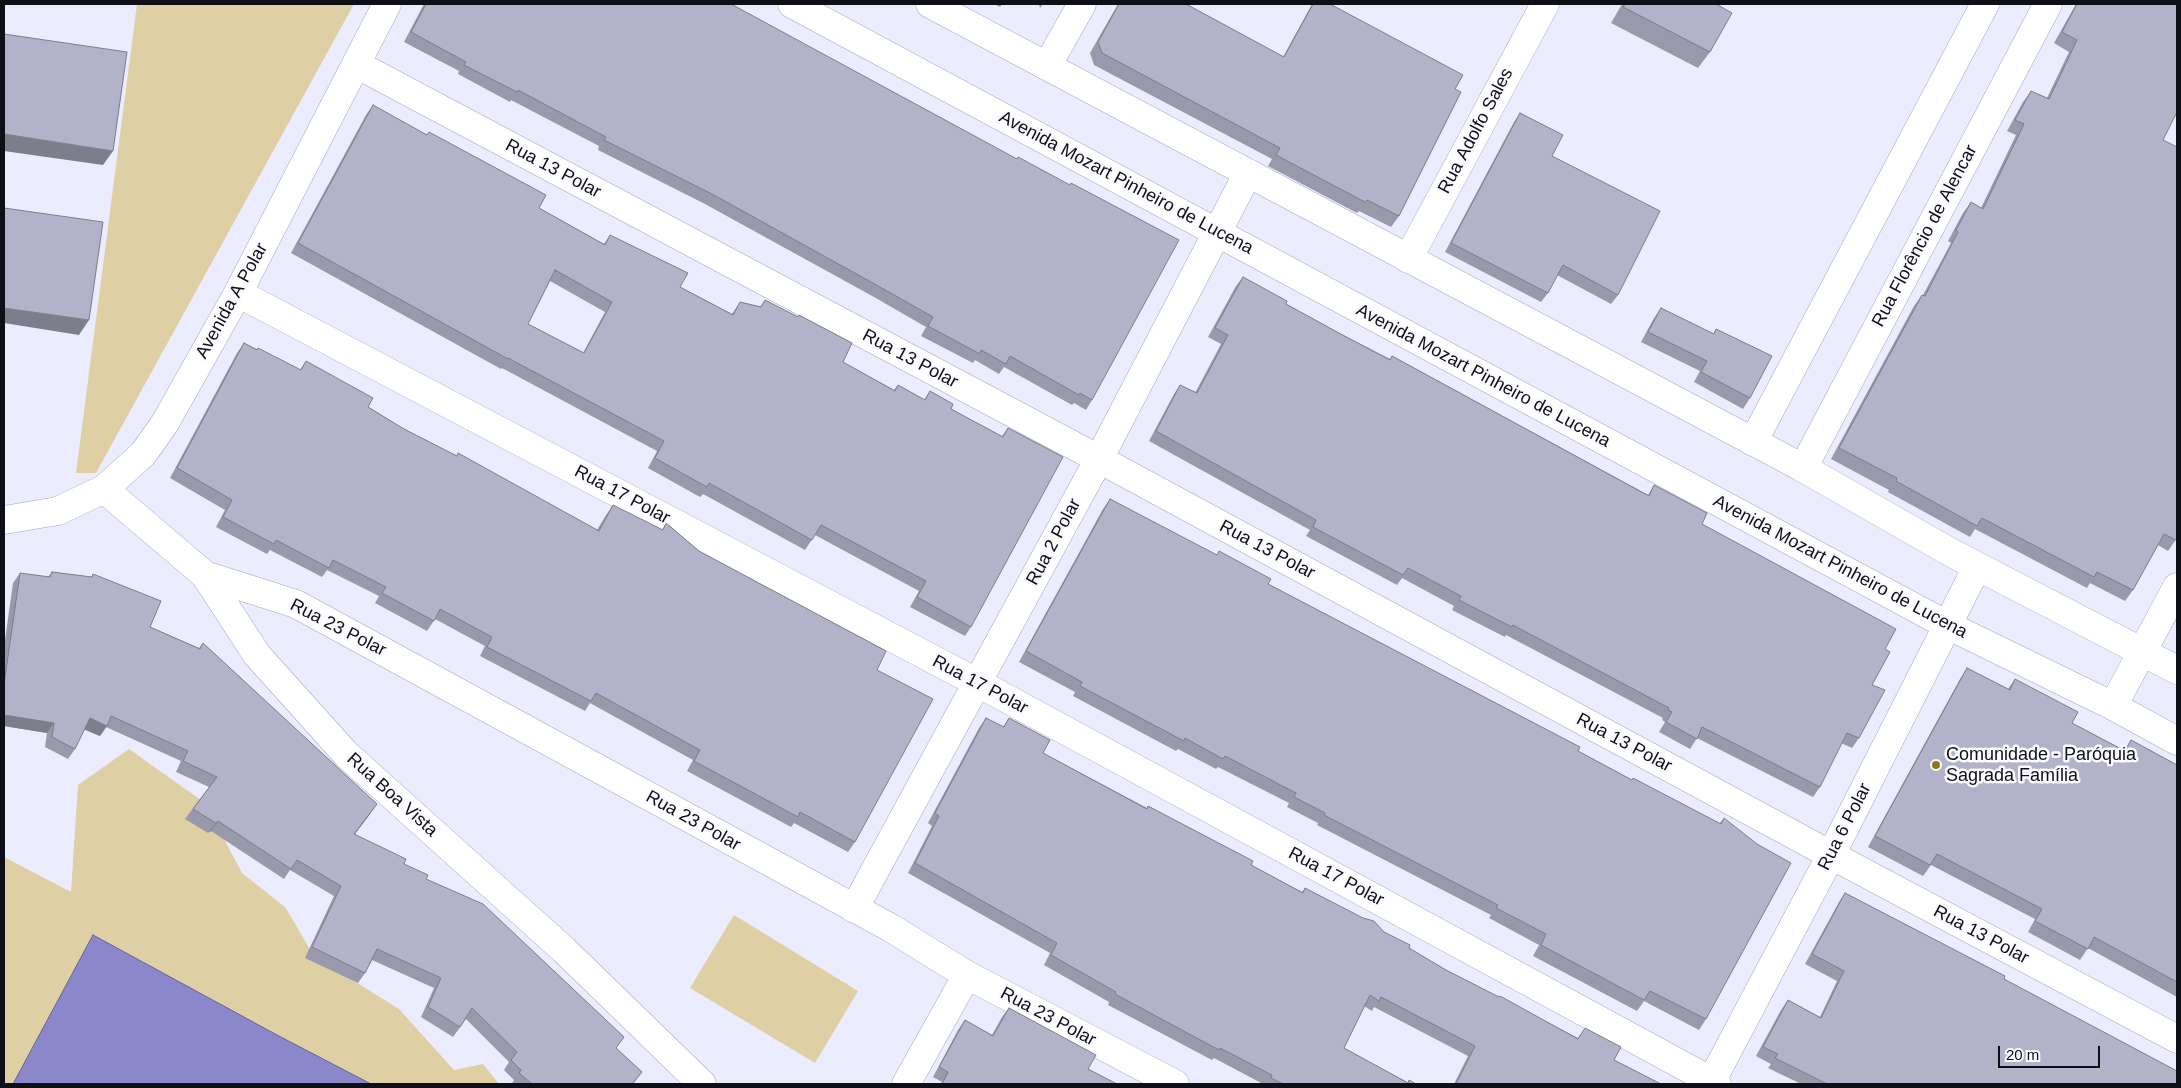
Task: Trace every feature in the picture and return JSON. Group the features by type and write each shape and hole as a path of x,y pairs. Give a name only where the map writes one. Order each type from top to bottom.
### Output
{"street":[{"name":"Avenida A Polar","path":"4,520 58,511 104,489 143,454 159,430 238,293 387,4"},
{"name":"Avenida Mozart Pinheiro de Lucena","path":"792,4 1948,625 2113,706 2177,741"},
{"path":"930,4 1803,468 1977,567 2177,670"},
{"path":"1048,66 1082,4"},
{"name":"Rua Adolfo Sales","path":"1408,259 1544,4"},
{"path":"1753,442 1985,4"},
{"name":"Rua Florêncio de Alencar","path":"1803,468 2048,4"},
{"name":"Rua 13 Polar","path":"356,64 1099,459 1831,855 2177,1039"},
{"name":"Rua 2 Polar","path":"854,909 1099,459 1248,173"},
{"name":"Rua 17 Polar","path":"238,293 978,683 1713,1083"},
{"name":"Rua Boa Vista","path":"104,489 205,575 257,655 346,754 564,950 702,1084"},
{"name":"Rua 6 Polar","path":"1713,1083 1977,567"},
{"name":"Rua 23 Polar","path":"205,575 296,604 891,928 967,975 1175,1084"},
{"path":"2113,706 2177,587"},
{"path":"906,1084 967,975"}],"shaded area":[{"path":"137,4 354,4 96,473 76,473"},
{"path":"129,749 205,803 242,873 285,907 314,956 399,1009 454,1070 483,1064 499,1084 4,1084 4,857 71,892 78,785"},
{"path":"734,915 858,991 815,1063 690,988"},
{"path":"93,935 277,1035 371,1084 13,1084"}],"building":[{"path":"426,4 731,4 1017,159 1018,157 1070,185 1071,183 1179,240 1092,400 1080,393 1079,395 1010,356 1006,364 981,350 980,354 928,326 933,317 880,287 712,194 604,140 606,137 518,90 517,92 464,65 466,62 411,32"},
{"path":"1119,4 1186,4 1284,57 1313,4 1330,4 1463,75 1455,89 1461,92 1399,216 1367,200 1365,202 1276,155 1280,148 1102,53 1098,42"},
{"path":"1625,4 1716,4 1732,13 1710,52 1623,7"},
{"path":"2077,4 2177,4 2177,112 2163,140 2177,147 2177,538 2176,540 2164,534 2133,590 2097,572 2094,577 1982,518 1977,526 1896,481 1897,478 1839,448 1922,295 1925,296 1958,232 1956,230 1971,202 1983,209 2024,124 2015,120 2031,91 2049,99 2077,40 2062,32"},
{"path":"4,34 127,52 113,151 4,134"},
{"path":"373,105 427,135 429,132 546,195 539,208 605,245 610,235 688,273 680,287 733,315 740,302 761,307 765,300 798,317 799,315 852,343 843,362 895,391 898,385 925,400 930,391 953,404 951,409 1003,437 1008,428 1063,457 971,627 917,597 926,581 821,525 812,540 709,483 707,487 655,458 664,441 508,359 298,243","holes":["555,270 612,302 584,353 528,324"]},
{"path":"1520,113 1563,135 1552,156 1660,211 1618,295 1563,265 1548,293 1451,243"},
{"path":"4,208 103,222 89,320 4,308"},
{"path":"1243,277 1287,301 1286,304 1337,332 1390,360 1392,356 1649,496 1654,485 1707,513 1702,524 1896,629 1885,649 1890,652 1872,685 1885,690 1859,738 1847,733 1820,787 1702,727 1697,739 1666,722 1672,712 1668,710 1669,708 1513,625 1512,627 1459,600 1461,596 1408,568 1403,575 1313,527 1316,520 1156,431 1180,385 1197,393 1228,335 1215,328"},
{"path":"1661,308 1714,334 1716,329 1772,356 1750,398 1701,372 1707,361 1648,332"},
{"path":"244,343 301,370 306,361 373,398 368,407 404,429 457,456 458,453 599,531 613,505 663,530 666,523 699,551 886,651 877,670 933,699 855,842 800,812 798,817 694,761 700,750 596,693 591,701 487,647 492,637 440,609 434,621 382,593 386,587 333,560 329,568 276,540 274,544 223,517 232,500 177,468"},
{"path":"1110,499 1217,555 1219,551 1271,579 1268,584 1580,747 1578,751 1632,780 1633,778 1721,824 1724,818 1757,844 1791,863 1706,1019 1650,991 1644,1000 1541,945 1546,934 1496,908 1498,905 1324,815 1325,813 1294,797 1296,793 1225,756 1223,759 1185,738 1184,741 1080,686 1082,682 1026,651"},
{"path":"52,572 92,577 93,574 161,601 150,627 200,649 203,643 377,804 354,834 406,859 404,864 428,875 426,879 483,904 624,1037 616,1048 642,1072 632,1084 532,1084 519,1073 521,1070 511,1060 517,1052 472,1008 460,1027 428,1007 441,978 377,949 365,973 312,947 341,886 297,860 291,869 218,821 216,823 193,809 217,777 183,761 188,751 111,716 107,726 90,718 75,749 52,737 54,723 4,715 4,684 20,573 50,577"},
{"path":"1967,668 2010,690 2015,679 2078,712 2072,723 2125,751 2131,740 2177,765 2177,982 2094,937 2088,949 2035,921 2042,909 1937,854 1930,865 1875,836"},
{"path":"986,718 1004,727 1009,718 1050,740 1043,753 1147,809 1148,806 1253,861 1251,865 1303,893 1305,888 1363,918 1374,921 1384,932 1410,945 1409,948 1446,970 1500,996 1578,1039 1585,1028 1621,1047 1614,1060 1661,1084 1456,1084 1475,1046 1381,997 1379,1001 1370,995 1344,1048 1408,1083 1409,1080 1416,1084 1283,1084 1271,1078 1272,1075 1220,1048 1219,1050 1115,994 1116,992 1051,955 1057,943 915,863 939,816 935,813"},
{"path":"1845,893 2005,976 2004,979 2177,1071 2177,1084 1827,1084 1775,1058 1778,1054 1763,1047 1788,1000 1821,1018 1844,971 1812,954"},
{"path":"1009,1008 1096,1055 1088,1069 1117,1084 942,1084 948,1072 939,1067 965,1020 993,1036"}],"place":[{"name":"Comunidade - Paróquia Sagrada Família","path":"1936,765"}]}
